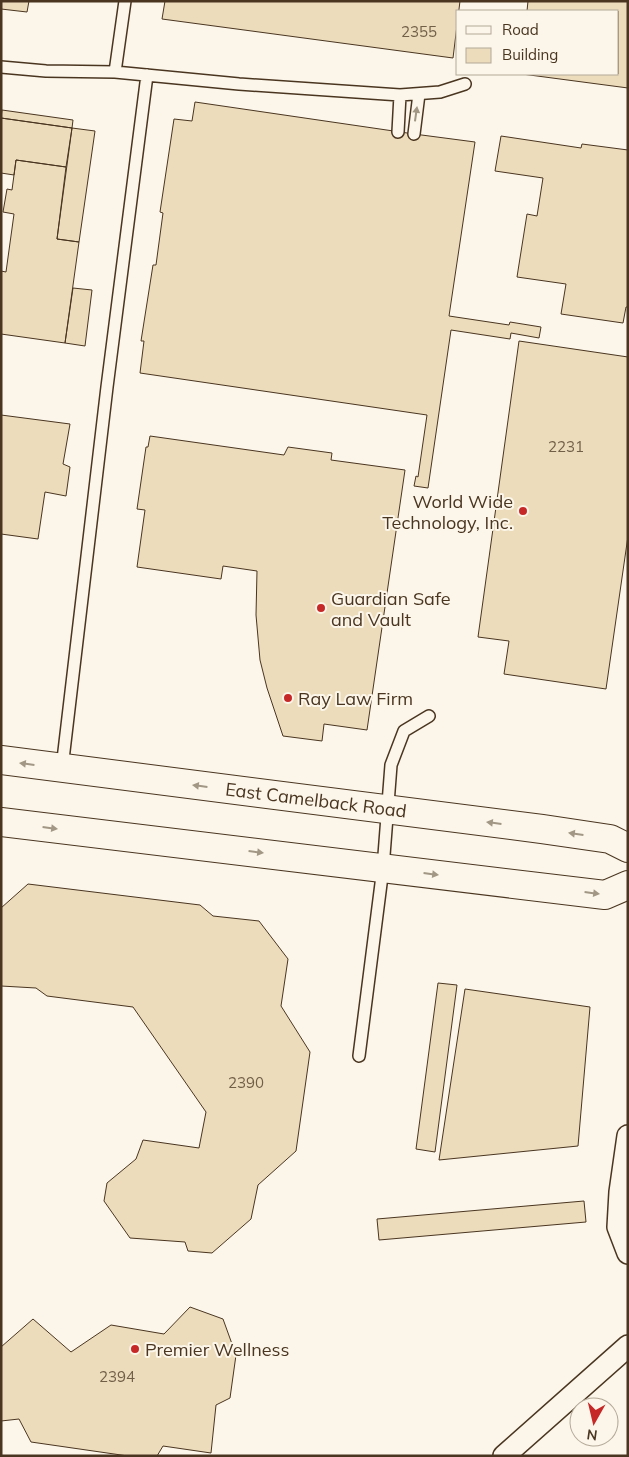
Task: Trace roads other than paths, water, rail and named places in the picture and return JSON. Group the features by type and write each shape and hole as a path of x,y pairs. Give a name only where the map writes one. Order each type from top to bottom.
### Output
{"main road":[{"name":"East Camelback Road","path":"1,760 610,839 628,848"},
{"path":"1,822 605,895 628,885"}],"street":[{"path":"628,1136 620,1192 618,1227 628,1253"},
{"path":"504,1456 628,1346"}],"lane":[{"path":"115,72 124,1"},
{"path":"1,67 46,71 115,72 239,84 400,95 440,92 465,84"},
{"path":"62,768 107,387 147,75"},
{"path":"414,134 419,94"},
{"path":"398,132 400,95"},
{"path":"359,1056 383,868 391,765 404,731 429,716"}],"place":[{"name":"World Wide Technology, Inc.","path":"523,511"},
{"name":"Guardian Safe and Vault","path":"321,608"},
{"name":"Ray Law Firm","path":"288,698"},
{"name":"Premier Wellness","path":"135,1349"}]}
